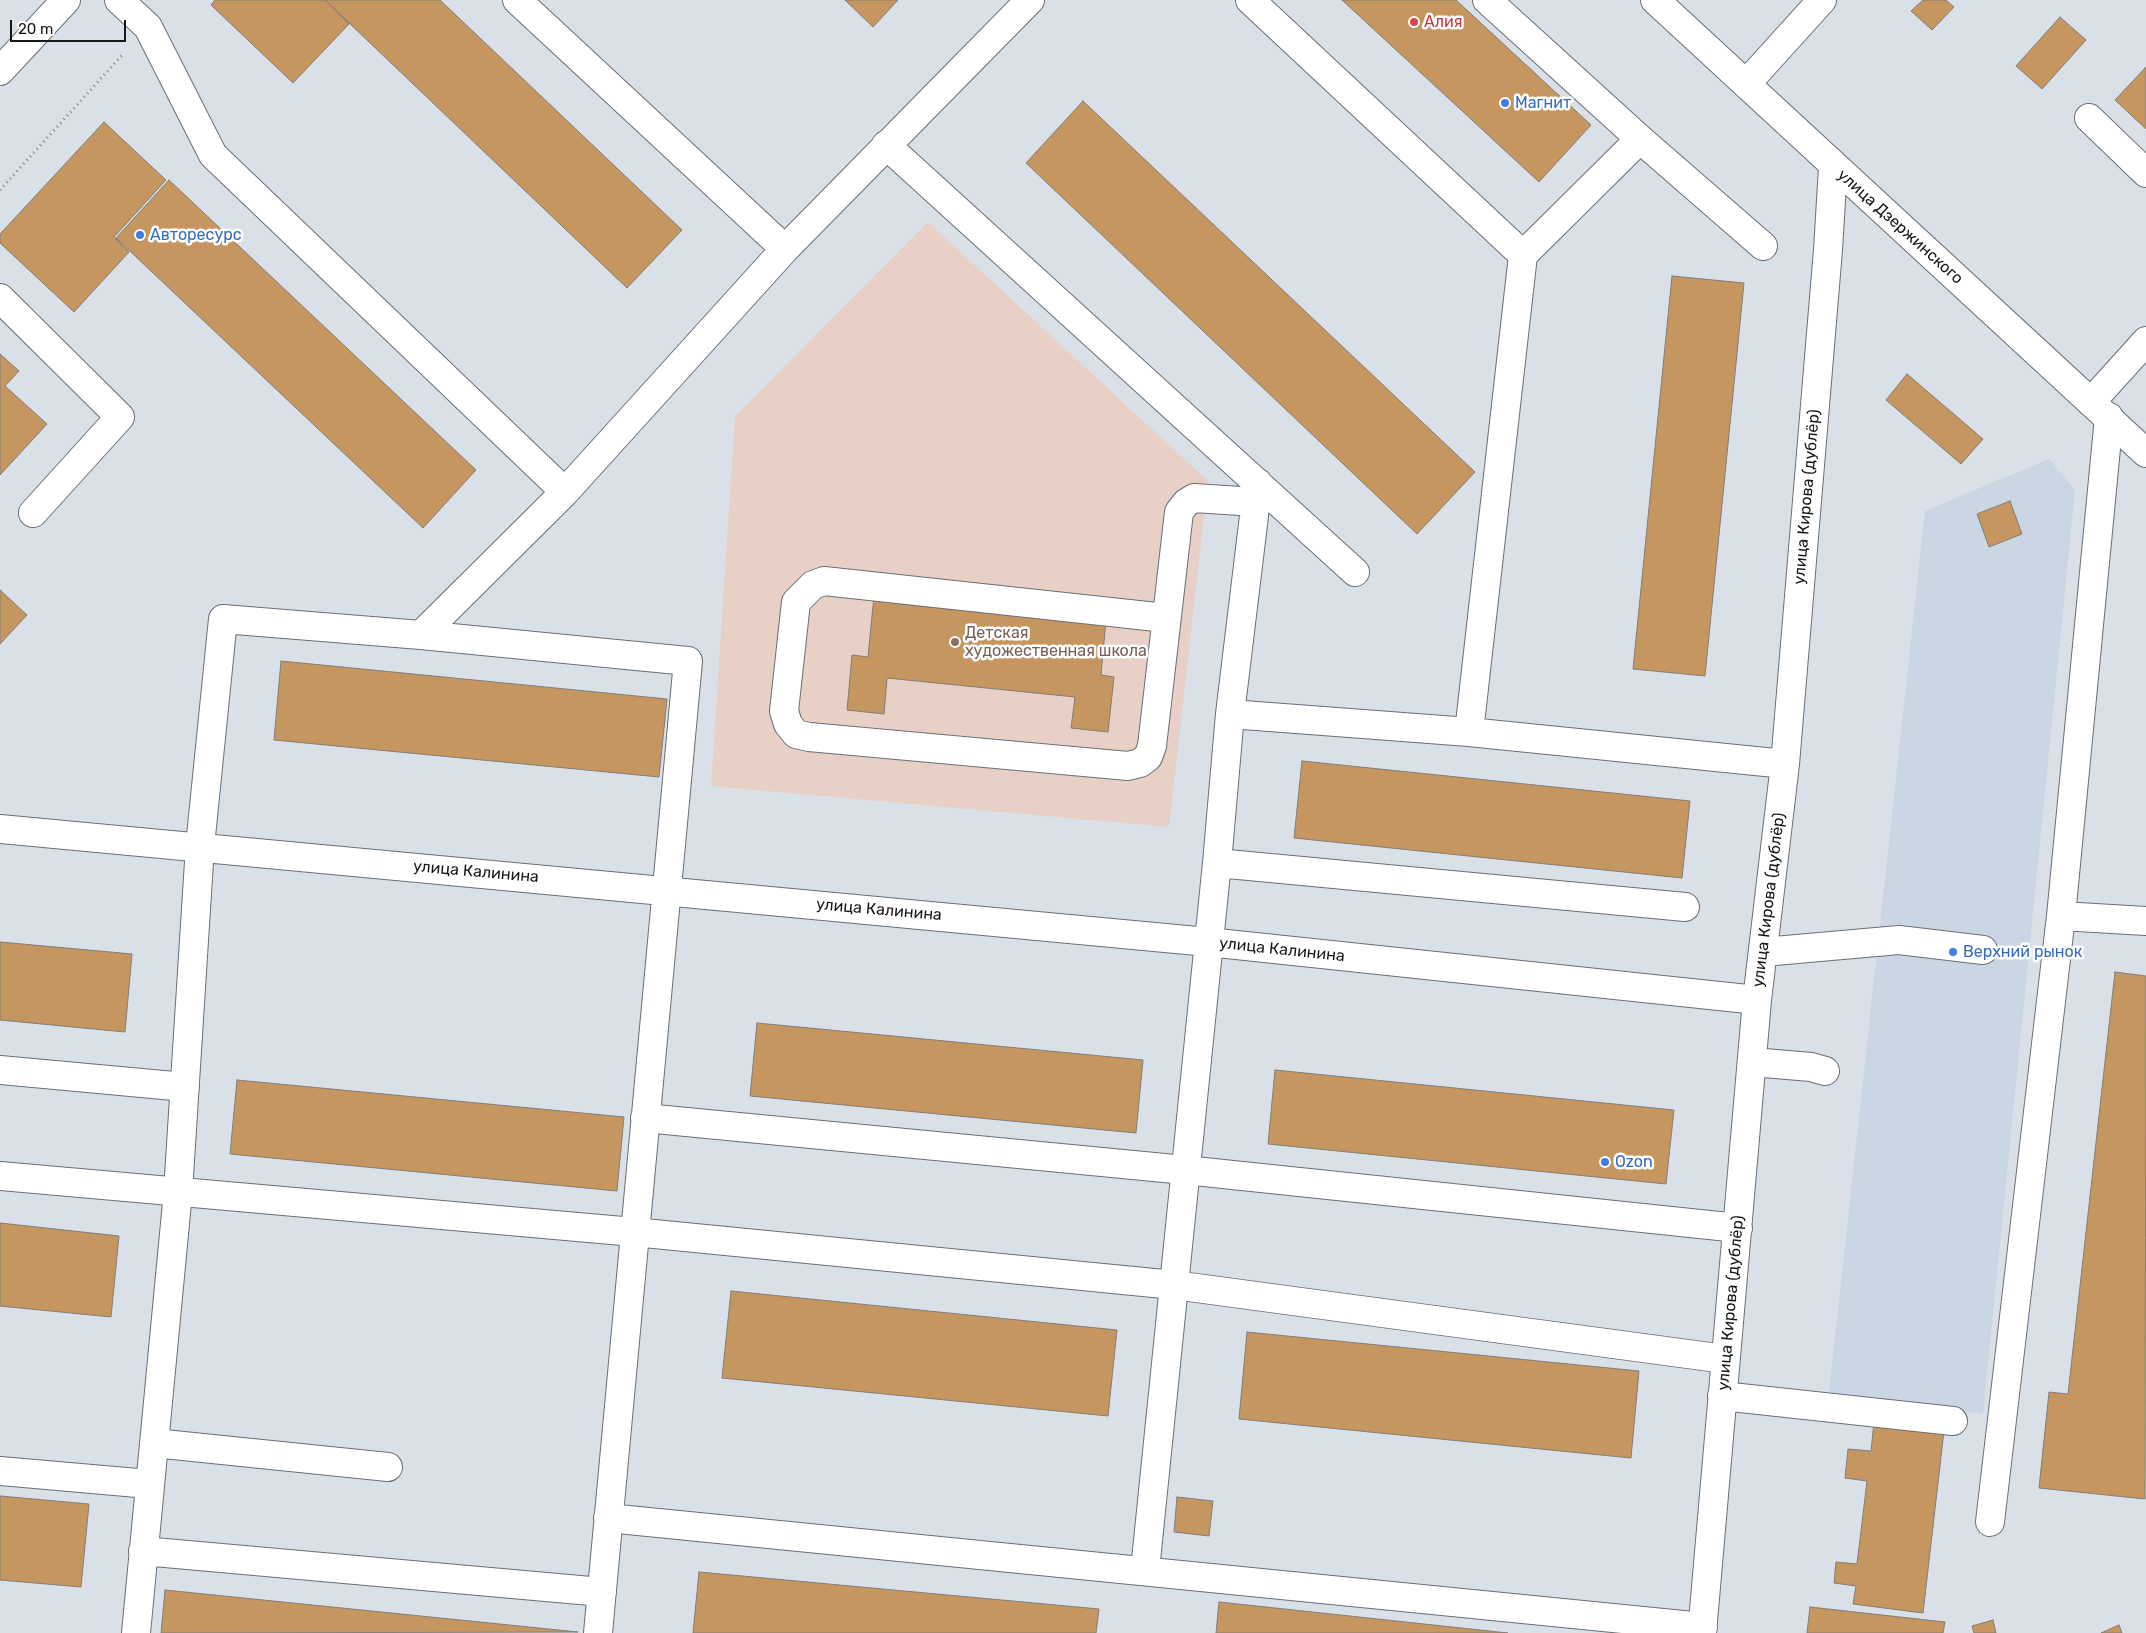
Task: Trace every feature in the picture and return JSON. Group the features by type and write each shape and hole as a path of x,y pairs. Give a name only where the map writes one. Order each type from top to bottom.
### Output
{"street":[{"path":"0,72 66,0"},
{"path":"119,0 148,27 213,156 565,492"},
{"path":"517,0 785,249"},
{"path":"1250,0 1523,255"},
{"path":"1487,0 1640,139 1763,246"},
{"name":"улица Дзержинского","path":"1655,0 1833,167 2146,453"},
{"path":"1746,84 1822,0"},
{"path":"421,635 565,492 785,249 1028,1"},
{"path":"2089,118 2146,173"},
{"path":"1469,732 1523,255 1640,139"},
{"path":"886,145 1257,492 1355,572"},
{"name":"улица Кирова (дублёр)","path":"1702,1630 1757,1000 1785,764 1828,250 1833,167"},
{"path":"0,298 120,417 33,513"},
{"path":"1990,1522 2061,916 2100,409 2146,341"},
{"path":"1166,618 824,581 813,585 796,602 784,711 788,724 796,734 809,737 1128,766 1140,763 1148,757 1152,746 1166,618 1176,523 1179,512 1186,503 1194,498 1257,492"},
{"path":"1145,1570 1217,863 1230,714 1257,492"},
{"path":"136,1633 178,1192 200,846 223,619 421,635 688,661 665,890 598,1633"},
{"path":"1230,714 1469,732 1785,764"},
{"name":"улица Калинина","path":"0,829 200,846 1208,942 1757,1000"},
{"path":"1217,863 1686,907"},
{"path":"2061,916 2146,921"},
{"path":"1763,952 1899,940 1983,950"},
{"path":"1752,1062 1811,1067 1825,1071"},
{"path":"0,1070 185,1087"},
{"path":"645,1118 1185,1170 1738,1228"},
{"path":"0,1176 634,1232 1174,1285 1725,1359"},
{"path":"1722,1396 1953,1421"},
{"path":"154,1443 388,1467"},
{"path":"0,1471 149,1484"},
{"path":"608,1518 1145,1570 1702,1630"},
{"path":"143,1551 602,1592"}],"path":[{"path":"0,190 148,27"}],"shaded area":[{"name":"Детская художественная школа","path":"928,222 1208,481 1169,827 711,786 735,416"},
{"name":"Верхний рынок","path":"2049,459 2075,490 1983,1414 1829,1393 1925,511"}],"building":[{"path":"215,0 325,0 349,24 293,83 211,5"},
{"path":"325,0 440,0 682,230 627,288"},
{"path":"845,0 898,0 873,27"},
{"path":"1342,0 1456,0 1591,125 1539,182"},
{"path":"1923,0 1946,0 1954,7 1932,30 1911,11"},
{"path":"2060,17 2086,40 2042,89 2016,66"},
{"path":"2146,67 2146,129 2115,100"},
{"path":"1083,101 1475,472 1417,534 1026,163"},
{"path":"104,122 166,180 114,237 129,252 74,312 0,243 0,234"},
{"path":"169,180 476,470 423,528 116,238"},
{"path":"1672,276 1744,283 1705,676 1633,669"},
{"path":"0,354 19,371 5,386 47,424 0,475"},
{"path":"1907,374 1983,439 1961,464 1886,400"},
{"path":"2010,501 2022,534 1989,547 1977,514"},
{"path":"0,590 27,615 0,644"},
{"path":"874,596 1106,620 1101,675 1114,677 1108,732 1071,728 1075,697 887,678 884,714 847,710 852,655 868,657"},
{"path":"281,661 667,699 659,777 274,740"},
{"path":"1302,761 1690,801 1682,878 1294,838"},
{"path":"0,942 132,954 125,1032 0,1020"},
{"path":"2115,972 2146,976 2145,1499 2039,1488 2049,1392 2068,1394"},
{"path":"757,1023 1143,1060 1136,1133 750,1096"},
{"path":"1275,1070 1674,1110 1666,1184 1268,1144"},
{"path":"237,1080 624,1117 617,1191 230,1154"},
{"path":"0,1223 119,1236 111,1317 0,1306"},
{"path":"731,1291 1117,1330 1108,1416 722,1378"},
{"path":"1247,1332 1639,1371 1631,1458 1239,1419"},
{"path":"1874,1422 1944,1431 1923,1613 1853,1604 1856,1586 1834,1583 1836,1562 1857,1564 1867,1481 1845,1478 1848,1449 1871,1451"},
{"path":"0,1496 89,1504 81,1587 0,1580"},
{"path":"1177,1497 1213,1501 1209,1536 1174,1532"},
{"path":"699,1572 1099,1609 1096,1633 693,1633"},
{"path":"165,1590 578,1632 161,1633"},
{"path":"1219,1602 1508,1633 1216,1633"},
{"path":"1810,1607 1945,1622 1943,1633 1807,1633"},
{"path":"1993,1620 1996,1633 1974,1633 1972,1626"},
{"path":"2119,1625 2122,1633 2101,1633"}],"place":[{"name":"Алия","path":"1414,22"},
{"name":"Магнит","path":"1505,103"},
{"name":"Авторесурс","path":"140,235"},
{"name":"Детская художественная школа","path":"955,642"},
{"name":"Верхний рынок","path":"1953,952"},
{"name":"Ozon","path":"1605,1162"}]}
